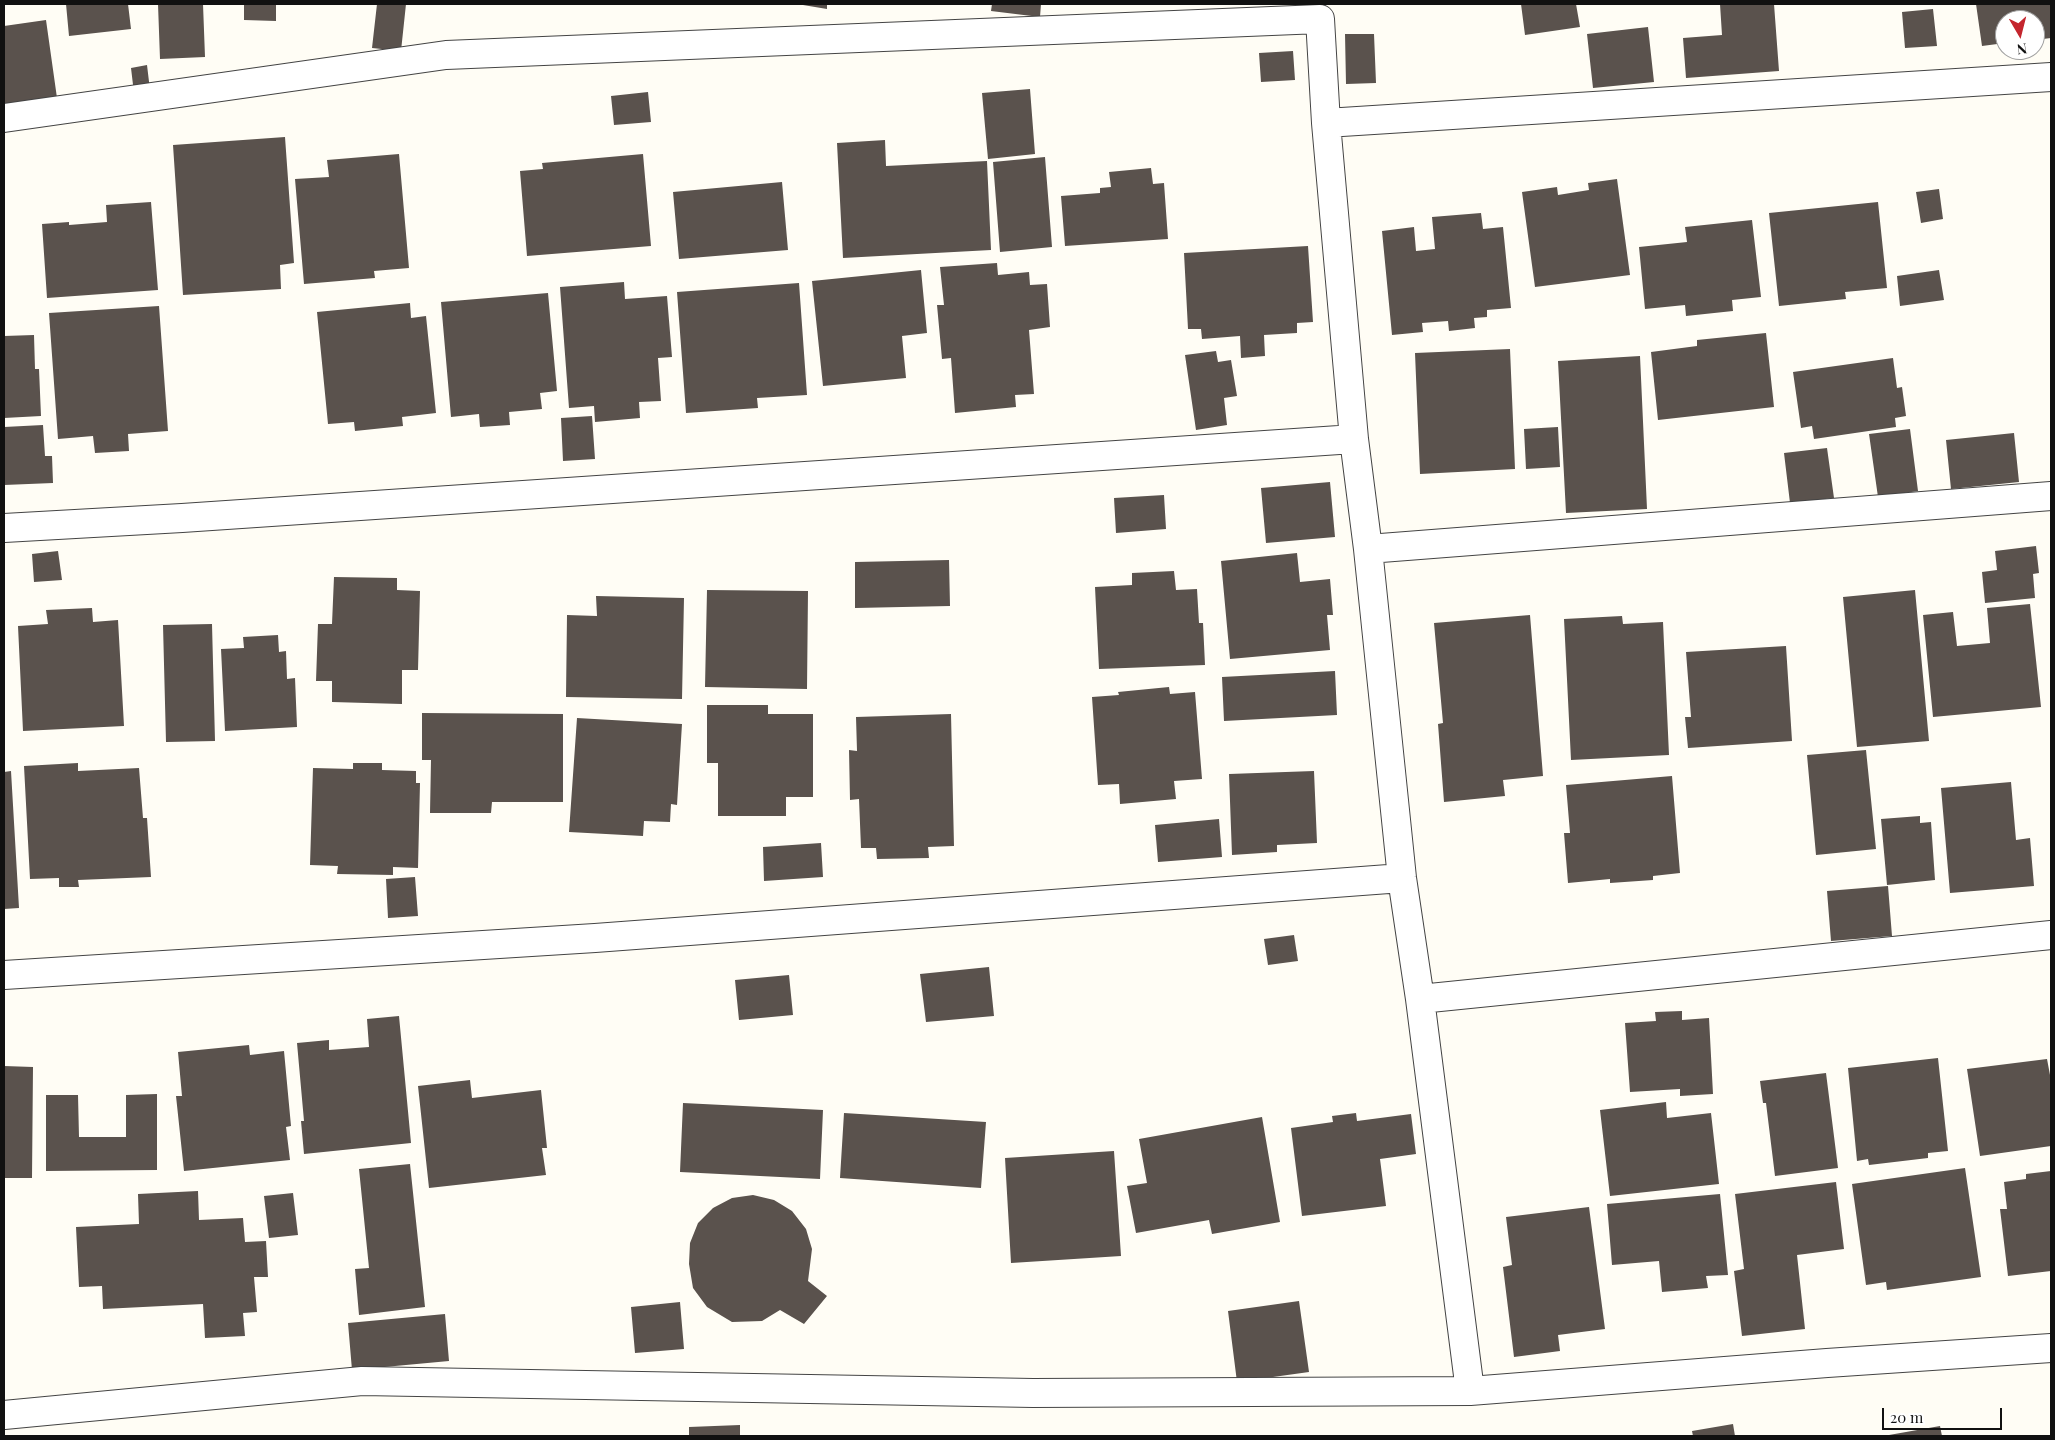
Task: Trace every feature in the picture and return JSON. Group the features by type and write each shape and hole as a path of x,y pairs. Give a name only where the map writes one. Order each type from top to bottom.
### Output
{"street":[{"path":"4,118 446,55 1320,11 1326,123 1354,439 1368,549 1402,878 1420,999 1470,1391"},
{"path":"1326,123 2051,77"},
{"path":"4,528 202,517 1354,439"},
{"path":"1368,549 2051,496"},
{"path":"4,975 595,938 1402,878"},
{"path":"1420,999 2051,935"},
{"path":"18,1421 362,1381 1033,1393 1470,1391 1827,1363 2051,1348"}],"building":[{"path":"66,4 128,4 131,29 69,36"},
{"path":"158,4 203,4 205,57 160,59"},
{"path":"244,4 276,4 276,21 244,20"},
{"path":"377,4 406,4 401,51 372,48"},
{"path":"797,4 827,4 827,9"},
{"path":"992,4 1041,4 1040,17 991,11"},
{"path":"1521,4 1576,4 1580,27 1525,35"},
{"path":"1720,4 1774,4 1779,71 1686,78 1683,38 1722,35"},
{"path":"1976,4 2051,4 2051,38 2045,39 2045,10 1995,10 1995,44 1982,46"},
{"path":"1933,9 1937,46 1905,48 1902,12"},
{"path":"46,20 57,98 4,105 4,26"},
{"path":"1648,27 1654,82 1593,88 1587,34"},
{"path":"1345,34 1374,34 1376,83 1346,84"},
{"path":"1293,51 1295,80 1261,82 1259,53"},
{"path":"147,65 150,90 134,93 131,68"},
{"path":"1030,89 1035,154 988,159 982,93"},
{"path":"648,92 651,122 614,125 611,96"},
{"path":"285,137 294,263 280,265 281,289 183,295 173,145"},
{"path":"885,140 886,166 987,161 991,250 843,258 837,143"},
{"path":"399,154 409,268 374,271 375,278 304,284 295,179 329,177 327,160"},
{"path":"643,154 651,246 527,256 520,171 543,169 542,163"},
{"path":"1045,157 1052,247 1000,252 993,162"},
{"path":"1151,168 1153,184 1164,183 1168,239 1065,246 1061,196 1100,193 1100,188 1111,187 1109,172"},
{"path":"1617,179 1630,275 1535,287 1522,192 1557,187 1558,195 1589,190 1588,183"},
{"path":"782,182 788,250 679,259 673,192"},
{"path":"1939,189 1943,219 1921,223 1916,192"},
{"path":"151,202 158,290 47,298 42,224 69,222 69,225 107,222 106,205"},
{"path":"1878,202 1887,288 1845,292 1846,299 1779,306 1769,213"},
{"path":"1481,213 1483,229 1503,227 1511,308 1487,310 1487,317 1474,318 1475,328 1449,331 1448,321 1422,323 1423,332 1392,335 1382,231 1414,227 1416,251 1435,249 1432,217"},
{"path":"1752,220 1761,297 1732,300 1733,311 1686,316 1685,305 1645,309 1639,247 1687,242 1685,227"},
{"path":"1308,246 1313,322 1297,323 1297,333 1264,335 1265,356 1241,358 1240,336 1202,339 1201,329 1188,329 1184,253"},
{"path":"997,263 998,275 1029,272 1030,285 1047,284 1050,327 1029,330 1034,394 1015,395 1016,407 955,413 951,358 942,359 937,305 944,305 940,267"},
{"path":"921,270 927,333 902,336 906,378 823,386 812,281"},
{"path":"1939,270 1944,300 1900,306 1897,276"},
{"path":"624,282 625,299 667,296 672,357 658,358 661,401 639,402 640,418 595,422 594,406 569,408 560,287"},
{"path":"799,283 807,395 757,398 758,408 686,413 677,292"},
{"path":"548,293 557,391 540,393 542,409 509,412 510,425 480,427 479,414 451,417 441,302"},
{"path":"410,303 411,318 426,316 436,413 402,417 403,426 355,431 354,422 328,424 317,312"},
{"path":"159,306 168,431 128,434 129,451 95,453 93,436 58,439 49,313"},
{"path":"1766,333 1774,407 1658,420 1651,352 1697,346 1697,340"},
{"path":"34,335 35,369 39,369 41,416 4,418 4,336"},
{"path":"1510,349 1515,469 1420,474 1415,353"},
{"path":"1216,351 1218,362 1231,360 1237,396 1224,398 1227,425 1196,430 1185,355"},
{"path":"1640,356 1647,509 1566,513 1558,361"},
{"path":"1893,358 1897,388 1902,387 1906,416 1895,418 1896,427 1814,439 1812,426 1801,428 1793,372"},
{"path":"592,416 595,459 563,461 561,418"},
{"path":"43,425 45,456 52,456 53,483 4,485 4,427"},
{"path":"1558,427 1560,467 1526,469 1524,429"},
{"path":"1910,429 1918,491 1878,497 1869,434"},
{"path":"2014,433 2019,482 1951,489 1946,440"},
{"path":"1827,448 1834,498 1790,503 1784,453"},
{"path":"1330,482 1335,537 1266,543 1261,488"},
{"path":"1164,495 1166,529 1116,533 1114,498"},
{"path":"2036,546 2039,573 2033,574 2035,598 1985,603 1982,572 1997,570 1995,551"},
{"path":"58,551 62,580 34,582 32,554"},
{"path":"1297,553 1300,582 1330,579 1333,615 1327,615 1330,650 1230,659 1221,561"},
{"path":"949,560 950,606 855,608 855,562"},
{"path":"1174,571 1176,590 1197,589 1199,623 1203,623 1205,665 1099,669 1095,587 1132,585 1132,573"},
{"path":"334,577 397,578 397,590 420,591 418,670 402,670 402,704 332,702 332,681 316,681 318,624 332,624"},
{"path":"707,590 808,591 807,689 705,687"},
{"path":"1915,590 1929,741 1857,747 1843,597"},
{"path":"596,596 684,598 682,699 566,697 567,615 597,616"},
{"path":"2030,604 2041,707 1933,717 1923,615 1953,612 1957,646 1990,643 1987,608"},
{"path":"92,608 93,622 118,620 124,726 23,731 18,626 48,624 46,610"},
{"path":"1530,615 1543,776 1503,780 1505,796 1444,802 1438,724 1443,723 1434,623"},
{"path":"1622,616 1623,624 1663,622 1669,755 1571,760 1564,619"},
{"path":"212,624 215,741 166,742 163,625"},
{"path":"278,635 279,652 286,651 287,679 295,678 297,727 225,731 221,649 244,648 243,637"},
{"path":"1786,646 1792,741 1688,748 1685,717 1691,717 1686,652"},
{"path":"1335,671 1337,715 1224,721 1222,677"},
{"path":"1169,687 1170,694 1195,692 1202,779 1174,781 1176,799 1120,804 1119,784 1098,785 1092,697 1119,695 1118,692"},
{"path":"707,705 768,705 768,714 813,714 813,797 786,797 786,816 718,816 718,763 707,763"},
{"path":"422,713 563,714 563,802 492,802 491,813 430,813 431,760 422,760"},
{"path":"951,714 954,846 928,847 929,858 877,859 876,848 861,848 859,799 850,800 849,750 857,751 856,717"},
{"path":"577,718 682,724 677,805 671,804 670,822 644,821 643,836 569,832"},
{"path":"1866,750 1876,849 1816,855 1807,755"},
{"path":"78,763 78,771 139,768 143,818 147,818 151,877 78,880 79,887 59,887 59,878 30,879 24,766"},
{"path":"353,763 382,763 382,770 416,771 416,783 420,783 418,868 393,867 393,875 337,874 338,866 310,865 313,768 353,769"},
{"path":"11,771 19,908 4,909 4,772"},
{"path":"1314,771 1317,843 1277,845 1277,852 1232,855 1229,774"},
{"path":"1672,776 1680,873 1653,876 1653,880 1610,883 1610,879 1568,883 1564,833 1570,833 1566,785"},
{"path":"2011,782 2016,840 2030,838 2034,886 1950,893 1941,788"},
{"path":"1920,816 1920,823 1931,822 1935,880 1887,885 1881,819"},
{"path":"1219,819 1222,857 1158,862 1155,825"},
{"path":"821,843 823,877 764,881 763,847"},
{"path":"415,877 418,916 388,918 386,879"},
{"path":"1888,886 1892,936 1831,941 1827,891"},
{"path":"1294,935 1298,961 1268,965 1264,939"},
{"path":"989,967 994,1016 926,1022 920,974"},
{"path":"789,975 793,1015 739,1020 735,980"},
{"path":"1682,1011 1682,1020 1709,1018 1713,1094 1680,1096 1680,1089 1630,1092 1625,1023 1656,1021 1655,1012"},
{"path":"399,1016 411,1143 304,1154 301,1121 304,1121 297,1043 329,1040 329,1050 369,1047 367,1019"},
{"path":"249,1045 250,1055 284,1051 291,1126 286,1127 290,1160 184,1171 176,1096 182,1096 178,1052"},
{"path":"1938,1058 1948,1151 1928,1153 1928,1158 1869,1165 1868,1159 1857,1161 1848,1068"},
{"path":"2047,1059 2051,1075 2051,1146 1980,1156 1967,1069"},
{"path":"4,1066 33,1067 32,1178 4,1178"},
{"path":"1826,1073 1838,1168 1775,1176 1766,1103 1763,1103 1760,1081"},
{"path":"470,1080 472,1098 541,1090 547,1148 542,1148 546,1175 429,1188 418,1086"},
{"path":"157,1094 157,1170 46,1171 46,1095 78,1095 79,1137 126,1137 126,1095"},
{"path":"1666,1102 1667,1118 1711,1113 1719,1184 1610,1196 1600,1110"},
{"path":"683,1103 823,1110 820,1179 680,1172"},
{"path":"844,1113 986,1122 981,1188 840,1178"},
{"path":"1356,1113 1357,1121 1411,1114 1416,1154 1380,1159 1386,1206 1302,1216 1291,1128 1333,1122 1332,1116"},
{"path":"1262,1117 1280,1222 1212,1234 1209,1220 1136,1233 1127,1186 1147,1183 1139,1139"},
{"path":"1114,1151 1121,1256 1011,1263 1005,1158"},
{"path":"410,1164 425,1307 359,1315 355,1269 369,1268 359,1169"},
{"path":"1965,1168 1981,1277 1887,1290 1886,1282 1866,1285 1852,1184"},
{"path":"2051,1171 2051,1271 2008,1276 2000,1209 2007,1209 2004,1182 2026,1179 2026,1174"},
{"path":"1836,1182 1844,1249 1797,1255 1805,1329 1742,1336 1734,1271 1744,1269 1735,1194"},
{"path":"198,1191 199,1220 243,1218 245,1242 266,1241 268,1277 254,1277 257,1312 243,1313 245,1336 205,1338 203,1304 103,1309 102,1286 79,1287 76,1227 139,1224 138,1194"},
{"path":"293,1193 298,1235 269,1238 264,1196"},
{"path":"1720,1194 1728,1275 1706,1276 1708,1288 1662,1292 1659,1261 1612,1265 1607,1204"},
{"path":"753,1195 774,1200 792,1211 806,1229 812,1249 808,1281 827,1296 804,1324 780,1310 762,1321 732,1322 707,1307 693,1288 689,1264 690,1243 698,1223 713,1208 732,1198"},
{"path":"1589,1207 1605,1329 1558,1335 1560,1351 1514,1357 1503,1267 1512,1265 1506,1217"},
{"path":"1299,1301 1309,1372 1237,1382 1228,1311"},
{"path":"680,1302 684,1349 635,1353 631,1307"},
{"path":"445,1314 449,1361 352,1370 348,1323"},
{"path":"1733,1424 1735,1436 1693,1436 1692,1431"},
{"path":"740,1425 740,1436 689,1436 689,1427"},
{"path":"1940,1426 1942,1436 1889,1436 1889,1435"}]}
